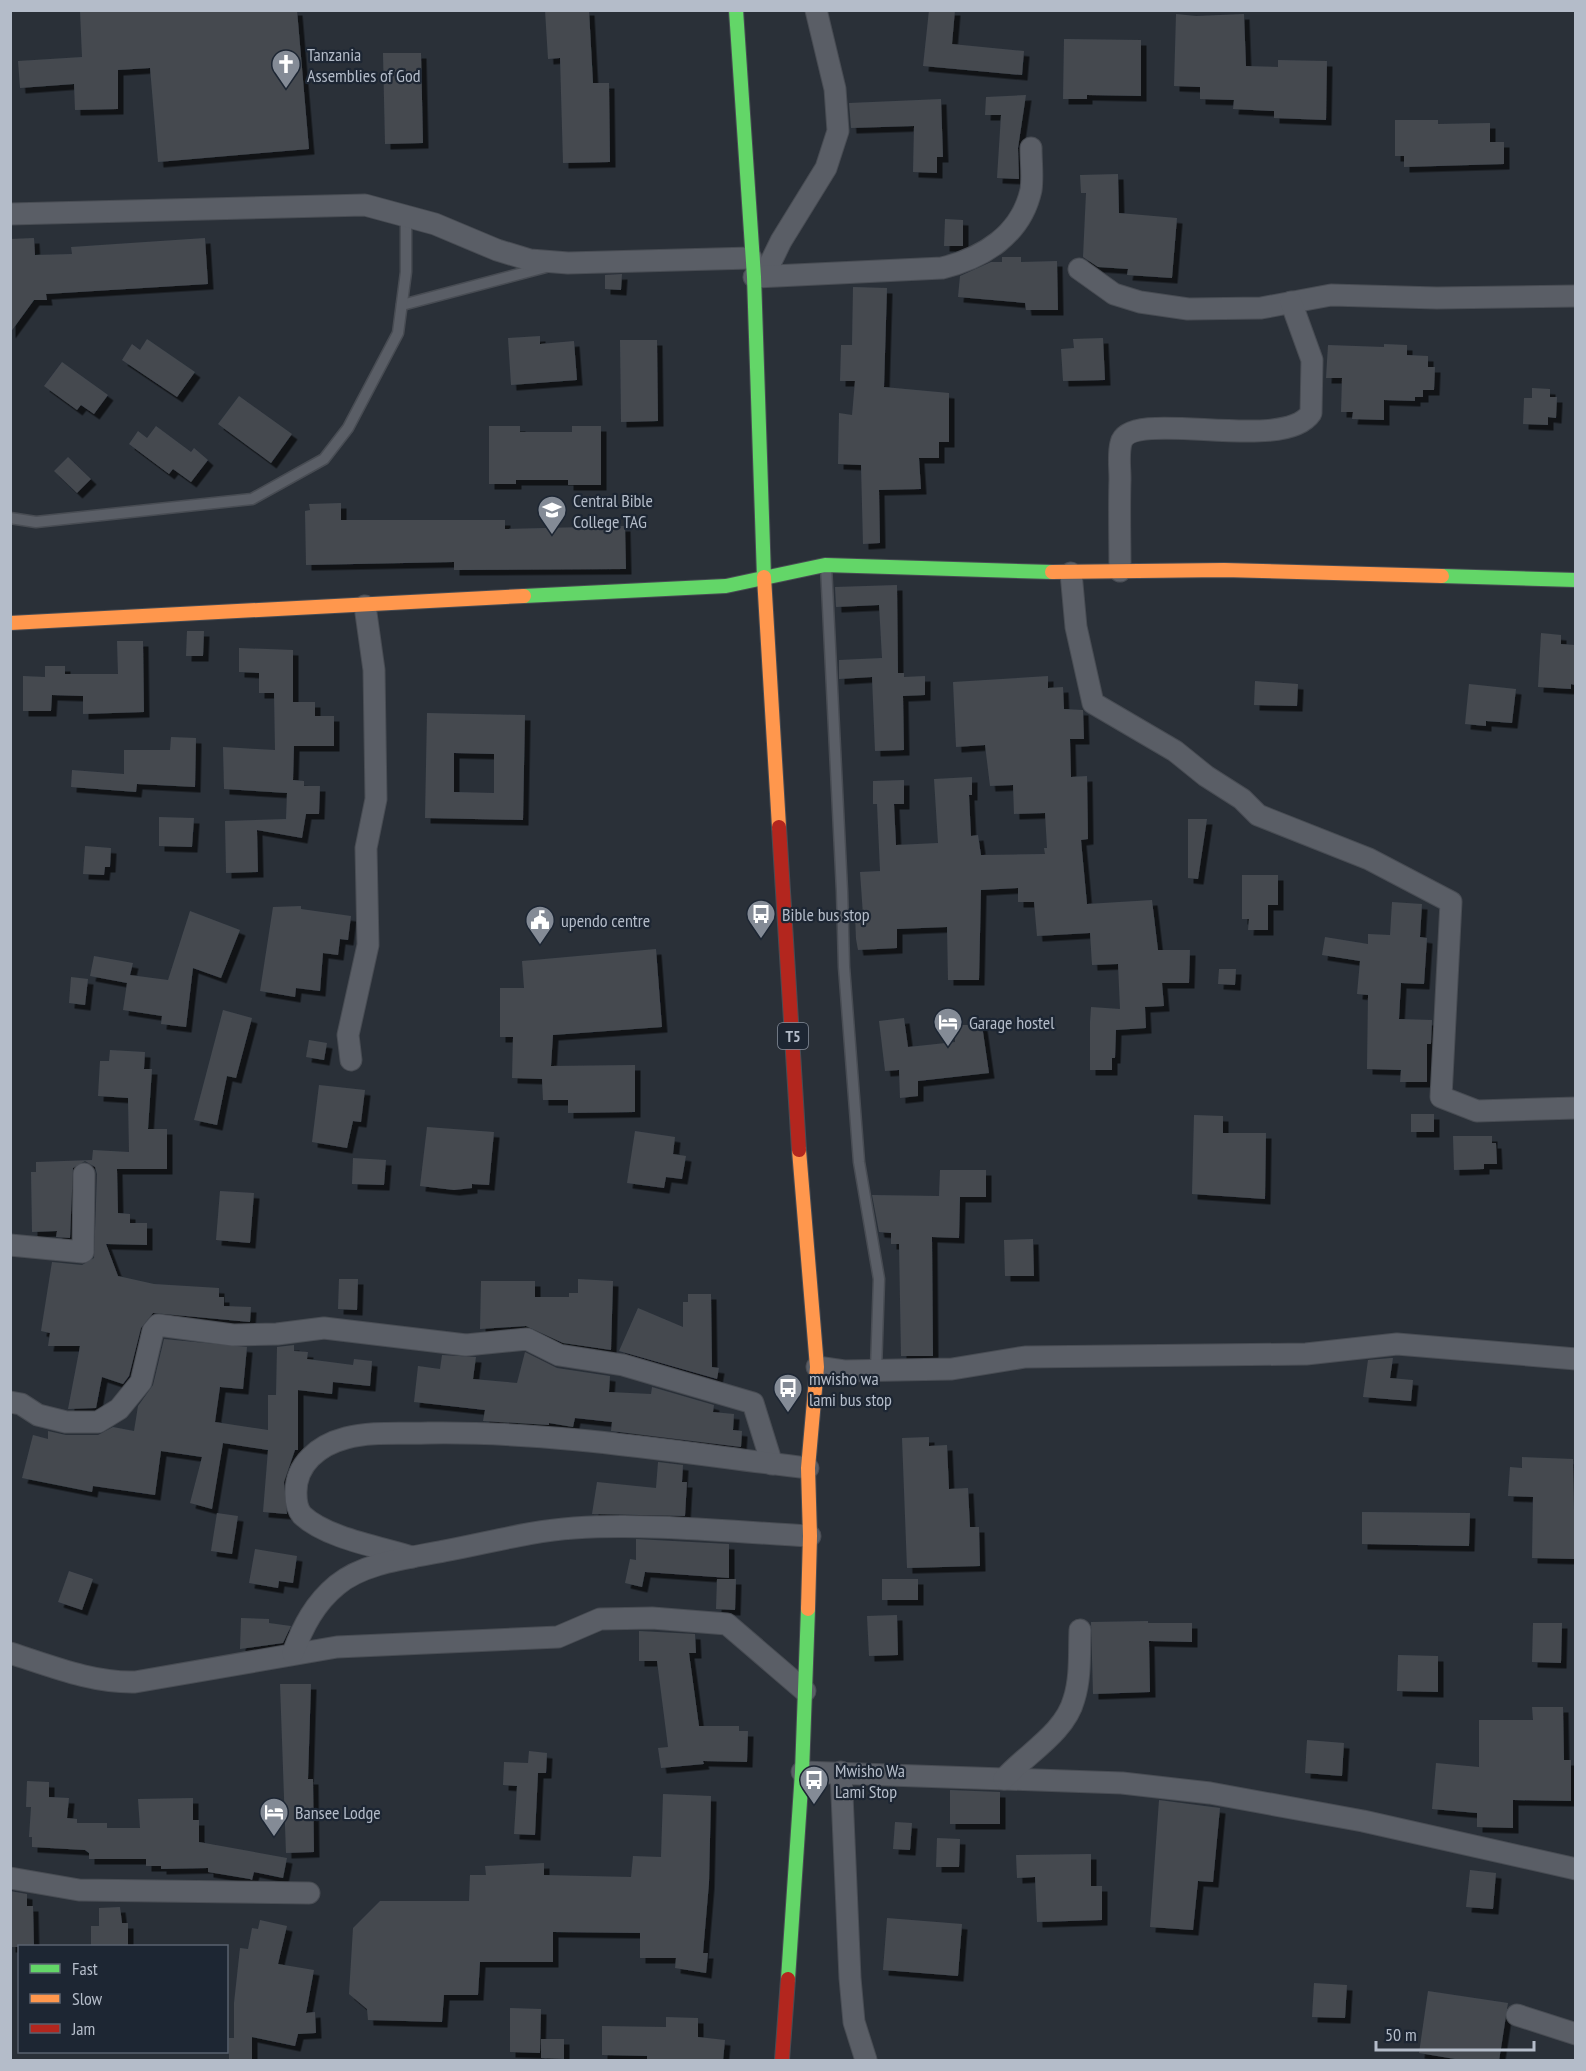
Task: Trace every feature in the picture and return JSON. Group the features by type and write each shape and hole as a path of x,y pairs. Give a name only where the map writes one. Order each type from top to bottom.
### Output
{"main road":[{"name":"T5","path":"736,10 757,270 764,579 797,1130 817,1367 808,1468 810,1536 802,1772 782,2061"},
{"path":"10,623 726,586 825,565 1071,573 1224,570 1575,580"}],"street":[{"path":"757,270 781,241 826,168 838,130 835,88 816,10"},
{"path":"10,214 365,205 406,214 517,257 564,262 757,270 942,268 971,261 996,245 1011,230 1028,202 1032,187 1031,148"},
{"path":"1079,269 1114,294 1168,307 1261,308 1331,295 1437,298 1575,296"},
{"path":"1120,571 1120,465 1121,442 1125,434 1134,430 1161,428 1241,431 1283,428 1298,425 1311,413 1312,360 1291,302"},
{"path":"1071,573 1076,627 1093,703 1175,751 1206,776 1242,799 1258,815 1369,859 1451,902 1441,1097 1477,1111 1575,1108"},
{"path":"351,1060 348,1035 368,945 366,848 376,799 374,670 365,606"},
{"path":"10,1245 83,1252 84,1174"},
{"path":"10,1402 21,1404 38,1415 66,1422 98,1422 119,1409 141,1383 153,1331 158,1325 233,1335 277,1334 324,1328 466,1345 527,1339 559,1355 623,1365 753,1403 772,1464"},
{"path":"817,1367 844,1371 952,1369 1024,1357 1306,1354 1397,1344 1575,1359"},
{"path":"412,1557 329,1531 301,1514 297,1507 297,1475 308,1458 330,1443 348,1437 440,1433 514,1435 808,1468"},
{"path":"293,1653 311,1612 338,1584 361,1572 412,1557 512,1537 573,1528 681,1529 810,1536"},
{"path":"10,1653 63,1670 116,1682 157,1678 337,1647 558,1637 600,1619 663,1619 727,1624 805,1691"},
{"path":"1004,1779 1067,1715 1074,1700 1078,1678 1080,1630"},
{"path":"802,1772 1122,1783 1210,1793 1363,1821 1575,1869"},
{"path":"842,1772 851,1989 854,2022 866,2061"},
{"path":"10,1878 79,1890 309,1893"},
{"path":"1517,2015 1575,2034"}],"lane":[{"path":"10,518 36,522 252,499 324,459 348,428 398,333 406,272 406,214"},
{"path":"402,305 564,262"},
{"path":"825,565 847,1014 859,1162 879,1279 876,1370"}],"building":[{"path":"297,10 309,149 158,162 150,68 118,70 118,109 75,110 74,84 20,88 18,61 82,57 80,11"},
{"path":"545,10 589,10 593,83 609,83 610,162 563,163 560,58 548,59"},
{"path":"929,10 955,10 952,44 1024,51 1022,75 923,66"},
{"path":"1176,14 1196,16 1244,14 1246,66 1278,67 1278,60 1327,61 1326,120 1274,118 1274,111 1233,109 1234,100 1200,99 1200,87 1174,86"},
{"path":"1064,39 1141,40 1141,96 1087,95 1087,99 1063,99"},
{"path":"383,53 421,53 423,143 385,144"},
{"path":"1026,95 1018,148 1019,179 997,178 1001,115 985,115 986,97"},
{"path":"941,99 943,157 937,157 937,173 913,172 914,126 851,128 849,103"},
{"path":"1395,120 1438,120 1438,124 1490,123 1490,142 1504,142 1504,164 1404,167 1404,156 1395,156"},
{"path":"1118,174 1119,213 1177,218 1172,278 1127,275 1128,269 1098,267 1083,257 1086,193 1081,193 1080,175"},
{"path":"945,219 963,220 963,246 944,246"},
{"path":"34,238 35,255 72,254 71,247 205,238 208,284 46,294 47,300 34,300 10,333 10,239"},
{"path":"1002,257 1021,257 1021,262 1057,261 1058,310 1026,310 1025,303 958,297 960,276 991,262 1002,262"},
{"path":"622,274 621,290 605,289 605,275"},
{"path":"853,287 887,288 884,387 949,393 949,442 939,442 939,458 919,458 921,489 879,490 880,543 863,544 861,465 838,464 839,413 852,415 855,381 840,381 841,345 852,345"},
{"path":"540,336 540,344 574,341 577,380 511,385 508,338"},
{"path":"1103,338 1105,380 1063,381 1061,349 1074,348 1073,339"},
{"path":"147,339 195,372 177,397 122,360 132,344 140,350"},
{"path":"620,340 657,340 658,421 621,422"},
{"path":"1384,344 1407,345 1407,355 1428,356 1428,367 1435,367 1434,390 1423,390 1423,397 1415,397 1415,401 1384,400 1384,420 1352,419 1353,412 1341,412 1342,378 1326,378 1328,345 1384,347"},
{"path":"62,362 108,395 94,414 81,405 77,410 44,386"},
{"path":"1532,388 1550,389 1550,397 1557,397 1556,418 1548,417 1548,425 1523,424 1524,398 1532,398"},
{"path":"239,396 292,434 271,463 218,424"},
{"path":"156,426 191,452 194,448 208,460 191,482 173,469 169,474 129,444 138,431 147,438"},
{"path":"489,426 520,426 520,432 572,432 572,426 601,426 601,485 568,485 568,480 516,480 516,484 489,484"},
{"path":"68,457 91,479 77,493 54,471"},
{"path":"341,503 341,520 505,520 505,529 625,526 626,569 454,570 454,562 306,565 305,511 310,510 309,504"},
{"path":"897,585 898,673 904,673 904,677 925,676 925,695 903,696 904,750 875,751 872,677 839,679 839,660 882,658 879,605 836,607 835,587"},
{"path":"187,631 204,631 203,656 186,656"},
{"path":"1541,633 1561,635 1561,644 1575,645 1575,685 1571,684 1571,689 1538,687"},
{"path":"117,641 143,641 144,712 83,714 83,696 52,695 51,711 23,711 23,676 45,677 45,666 65,666 65,674 118,674"},
{"path":"239,648 293,650 293,702 315,702 315,716 334,716 334,746 294,746 293,780 304,781 304,786 320,786 319,814 306,814 302,838 257,830 258,872 226,873 225,821 286,819 287,793 224,789 223,747 275,750 274,693 259,693 259,673 239,672"},
{"path":"1048,676 1048,688 1063,687 1064,709 1083,710 1084,739 1070,739 1071,777 1087,776 1088,839 1081,840 1087,904 1152,900 1158,950 1190,950 1189,983 1162,983 1164,1006 1145,1007 1146,1028 1116,1030 1112,1070 1090,1070 1090,1022 1091,1007 1120,1009 1118,964 1092,965 1090,933 1037,936 1034,902 1018,902 1018,888 981,890 979,980 948,980 947,927 897,929 897,948 858,950 856,939 855,915 863,915 860,872 880,871 877,804 873,804 873,781 904,780 904,804 894,804 896,845 938,843 934,779 972,777 972,795 969,795 971,836 978,835 981,855 1045,854 1044,848 1047,848 1045,813 1014,814 1013,785 990,786 985,745 956,747 953,682"},
{"path":"1255,681 1298,684 1297,706 1254,705"},
{"path":"1469,684 1516,689 1512,723 1486,721 1486,726 1465,724"},
{"path":"427,713 525,715 523,820 425,818","holes":["454,753 494,754 494,793 454,792"]},
{"path":"171,737 196,738 195,787 137,784 136,792 71,787 72,770 124,774 124,750 170,750"},
{"path":"159,817 194,818 192,847 159,846"},
{"path":"1188,819 1207,819 1198,879 1188,878"},
{"path":"85,846 111,848 110,867 105,867 104,875 83,874"},
{"path":"1242,875 1278,875 1278,905 1268,905 1268,930 1248,930 1249,919 1242,919"},
{"path":"1392,902 1422,904 1420,937 1427,938 1424,984 1401,983 1399,1019 1432,1020 1431,1044 1427,1044 1427,1082 1400,1082 1401,1070 1367,1069 1368,995 1357,994 1360,961 1322,955 1325,937 1368,944 1368,934 1390,935"},
{"path":"301,906 301,909 351,916 348,940 340,939 338,955 323,953 320,991 296,988 295,997 260,991 273,907"},
{"path":"190,911 240,930 221,978 193,968 186,1027 161,1024 162,1016 123,1010 127,983 90,976 94,956 133,963 130,975 168,980"},
{"path":"656,949 662,1027 553,1035 551,1066 635,1065 635,1112 568,1113 568,1100 543,1100 542,1079 512,1078 513,1037 500,1037 500,988 524,988 522,961"},
{"path":"1219,969 1236,969 1235,985 1218,984"},
{"path":"71,977 88,979 85,1005 69,1003"},
{"path":"223,1010 252,1018 236,1078 227,1076 217,1125 194,1120"},
{"path":"904,1018 908,1047 955,1042 955,1025 982,1025 989,1073 918,1081 918,1096 900,1098 899,1070 885,1071 879,1021"},
{"path":"309,1040 327,1043 324,1060 306,1057"},
{"path":"110,1050 145,1052 144,1069 152,1069 148,1129 167,1129 167,1169 117,1169 118,1213 130,1214 130,1223 147,1223 147,1245 106,1244 118,1276 154,1284 219,1288 219,1297 224,1297 224,1306 251,1307 250,1322 153,1313 141,1328 129,1376 123,1384 102,1377 96,1408 68,1409 80,1346 48,1346 50,1333 41,1331 52,1262 82,1265 94,1258 97,1174 95,1167 85,1161 73,1168 70,1238 56,1237 57,1231 32,1232 31,1172 36,1172 36,1162 92,1160 93,1150 129,1152 128,1098 98,1096 100,1061 109,1061"},
{"path":"319,1085 365,1090 361,1122 353,1121 347,1148 312,1142"},
{"path":"1411,1114 1434,1114 1434,1132 1411,1132"},
{"path":"1194,1115 1223,1116 1223,1133 1266,1133 1265,1199 1192,1194"},
{"path":"427,1127 494,1132 489,1185 472,1184 472,1188 454,1190 420,1186"},
{"path":"635,1131 675,1137 673,1154 686,1156 682,1179 666,1177 664,1188 627,1183"},
{"path":"1453,1136 1492,1136 1492,1143 1496,1143 1497,1164 1484,1164 1484,1169 1454,1170"},
{"path":"353,1158 386,1160 384,1185 352,1184"},
{"path":"940,1170 986,1170 986,1197 960,1197 959,1238 932,1237 933,1356 901,1356 899,1244 891,1244 891,1233 879,1232 872,1195 939,1196"},
{"path":"220,1191 254,1193 250,1243 216,1240"},
{"path":"1033,1239 1034,1276 1005,1276 1004,1240"},
{"path":"339,1279 358,1279 357,1310 338,1309"},
{"path":"578,1279 613,1281 611,1350 563,1343 526,1326 480,1329 481,1281 535,1281 535,1297 569,1297 569,1293 578,1293"},
{"path":"688,1294 711,1294 712,1367 719,1368 717,1379 619,1351 638,1308 683,1327 683,1302 688,1302"},
{"path":"164,1339 247,1347 243,1389 220,1387 215,1422 268,1430 268,1395 276,1395 277,1347 294,1345 294,1351 308,1352 307,1359 353,1365 354,1359 372,1361 370,1386 333,1382 332,1394 298,1390 298,1450 295,1450 284,1482 287,1514 263,1512 268,1450 223,1443 212,1509 190,1503 202,1457 161,1451 155,1495 93,1486 92,1492 22,1478 33,1435 48,1439 48,1431 66,1435 98,1435 113,1427 134,1431 138,1406 153,1385"},
{"path":"525,1352 557,1368 610,1376 609,1392 651,1394 652,1387 714,1405 713,1412 734,1414 733,1430 742,1431 741,1447 611,1431 612,1422 575,1418 573,1427 549,1423 549,1425 483,1421 485,1410 414,1402 418,1366 440,1369 442,1355 476,1357 473,1379 517,1383"},
{"path":"1393,1358 1390,1378 1413,1380 1411,1401 1363,1397 1368,1360"},
{"path":"929,1437 929,1446 947,1445 949,1489 968,1488 970,1527 979,1527 980,1566 907,1568 902,1438"},
{"path":"1522,1457 1573,1459 1575,1559 1532,1558 1533,1497 1508,1496 1510,1467 1522,1468"},
{"path":"658,1462 683,1465 682,1482 687,1482 685,1516 592,1514 597,1482 656,1488"},
{"path":"1362,1512 1470,1513 1469,1546 1362,1544"},
{"path":"217,1513 238,1516 232,1554 211,1551"},
{"path":"636,1539 729,1544 729,1578 645,1572 642,1587 625,1583 630,1559 636,1560"},
{"path":"255,1549 297,1556 293,1583 279,1581 278,1588 249,1583"},
{"path":"69,1571 93,1579 82,1610 58,1602"},
{"path":"717,1579 736,1579 735,1610 716,1609"},
{"path":"882,1579 918,1579 918,1600 882,1600"},
{"path":"897,1615 898,1655 869,1656 867,1616"},
{"path":"241,1618 269,1619 269,1623 291,1626 283,1643 240,1649"},
{"path":"1148,1621 1148,1623 1192,1623 1192,1642 1149,1641 1150,1692 1093,1694 1091,1622"},
{"path":"1533,1623 1562,1623 1561,1663 1532,1662"},
{"path":"639,1631 695,1634 696,1653 689,1653 699,1726 739,1726 739,1731 748,1731 747,1762 703,1761 704,1764 661,1768 658,1748 668,1747 657,1661 639,1661"},
{"path":"1398,1655 1438,1656 1438,1692 1397,1691"},
{"path":"280,1684 311,1684 308,1779 313,1779 314,1852 286,1853"},
{"path":"1532,1707 1563,1707 1564,1760 1571,1760 1571,1801 1513,1800 1513,1828 1477,1827 1477,1813 1432,1809 1436,1763 1479,1767 1479,1720 1533,1720"},
{"path":"1307,1740 1344,1743 1342,1776 1305,1773"},
{"path":"529,1751 547,1753 546,1773 538,1773 535,1835 514,1834 517,1786 503,1785 504,1762 528,1763"},
{"path":"27,1781 49,1782 49,1797 69,1798 67,1818 77,1819 77,1823 107,1823 107,1828 140,1828 138,1799 193,1798 193,1820 199,1820 199,1842 287,1858 283,1878 254,1872 252,1880 208,1872 208,1868 161,1869 161,1866 146,1866 146,1859 89,1859 89,1853 85,1850 32,1847 32,1837 29,1837 31,1807 26,1807"},
{"path":"950,1790 1000,1792 1000,1824 950,1824"},
{"path":"663,1794 711,1796 709,1883 703,1953 708,1953 706,1973 675,1968 676,1958 640,1958 640,1933 553,1932 553,1962 480,1962 478,1995 444,1995 442,2022 368,2020 367,2009 349,1994 353,1928 380,1901 469,1901 470,1875 486,1875 485,1866 544,1863 544,1875 631,1877 633,1856 661,1857"},
{"path":"1159,1800 1220,1808 1213,1882 1198,1881 1193,1930 1150,1927"},
{"path":"895,1822 912,1823 910,1850 893,1849"},
{"path":"937,1838 960,1839 959,1867 936,1867"},
{"path":"1091,1854 1091,1886 1102,1886 1102,1920 1037,1922 1035,1877 1017,1878 1016,1855"},
{"path":"1470,1870 1496,1873 1493,1909 1466,1907"},
{"path":"10,1891 27,1894 27,1906 33,1906 34,1945 10,1947"},
{"path":"120,1907 122,1923 128,1923 128,1945 91,1945 91,1926 99,1926 99,1908"},
{"path":"887,1918 962,1924 958,1976 883,1970"},
{"path":"260,1920 287,1926 278,1964 314,1970 306,2013 315,2012 316,2033 298,2034 295,2046 252,2037 252,2061 229,2061 229,2038 234,2038 234,2003 240,1948 248,1949 252,1928 258,1929"},
{"path":"1314,1983 1347,1985 1345,2018 1312,2017"},
{"path":"1428,1991 1508,2003 1499,2061 1467,2061 1419,2053"},
{"path":"510,2008 541,2009 540,2053 510,2052"},
{"path":"666,2017 698,2018 698,2037 725,2040 723,2061 647,2060 647,2056 602,2055 602,2026 666,2027"},
{"path":"541,2039 564,2039 564,2059 541,2058"}],"traffic: fast":[{"path":"736,10 754,277 764,577"},
{"path":"524,596 726,586 825,565 1052,572"},
{"path":"1442,576 1576,580"},
{"path":"788,1979 802,1772 808,1609"}],"traffic: slow":[{"path":"1052,572 1224,570 1442,576"},
{"path":"764,577 779,827"},
{"path":"10,623 524,596"},
{"path":"799,1150 817,1367 808,1468 810,1536 808,1609"}],"traffic: jam":[{"path":"779,827 799,1150"},
{"path":"782,2060 788,1979"}],"place":[{"name":"Tanzania Assemblies of God","path":"286,90"},
{"name":"Central Bible College TAG","path":"552,536"},
{"name":"Bible bus stop","path":"761,940"},
{"name":"upendo centre","path":"540,946"},
{"name":"Garage hostel","path":"948,1048"},
{"name":"mwisho wa lami bus stop","path":"788,1414"},
{"name":"Mwisho Wa Lami Stop","path":"814,1806"},
{"name":"Bansee Lodge","path":"274,1838"}]}
